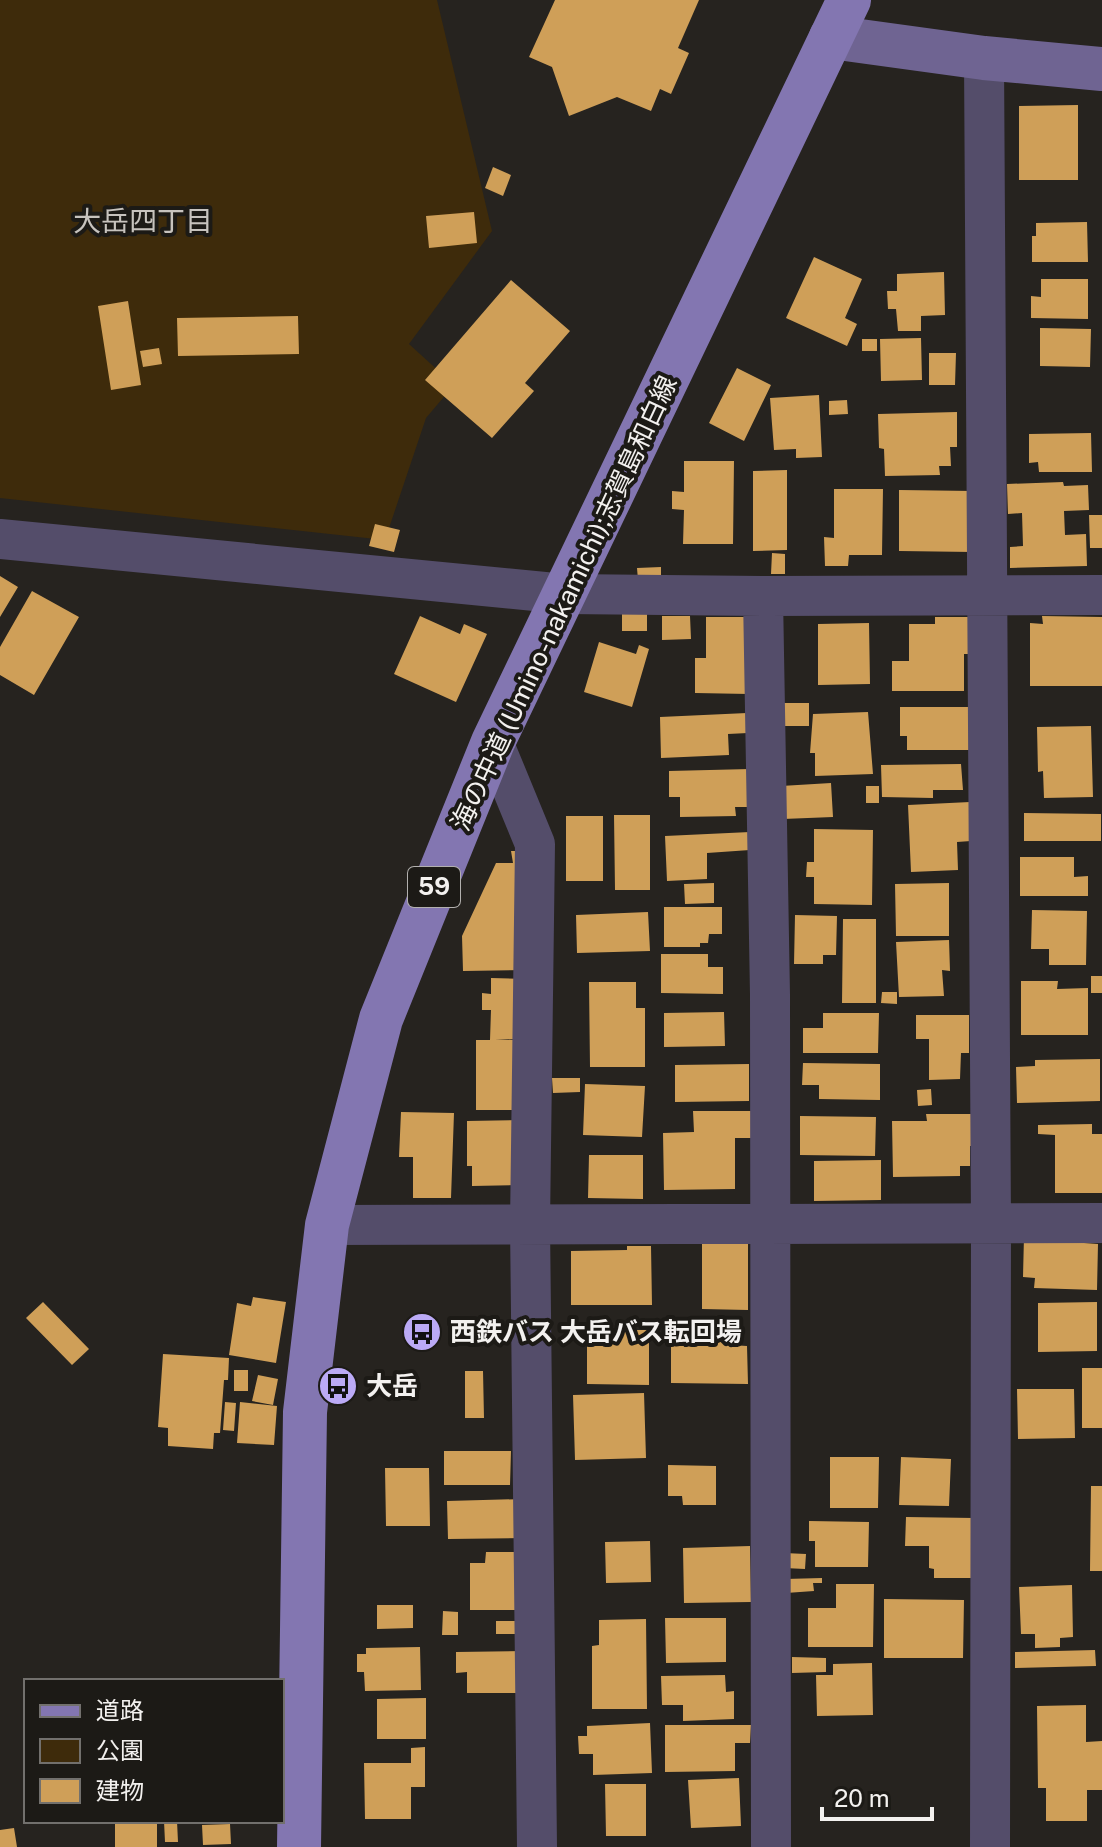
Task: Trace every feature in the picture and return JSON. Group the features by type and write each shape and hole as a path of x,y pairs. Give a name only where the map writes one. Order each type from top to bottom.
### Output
{"main road":[{"name":"海の中道 (Umino-nakamichi);志賀島和白線","path":"299,1847 305,1412 327,1225 381,1019 493,742 840,19"}],"street":[{"path":"840,19 984,58 1102,69"},
{"path":"984,58 991,1224 990,1847"},
{"path":"0,539 565,594 1102,595"},
{"path":"763,596 770,1223 771,1847"},
{"path":"493,742 535,844 530,1224 537,1847"},
{"path":"327,1225 1102,1223"}],"green space":[{"path":"0,0 437,0 492,231 409,344 454,385 426,418 385,540 0,498"}],"building":[{"path":"555,0 699,0 678,48 689,53 671,94 660,89 651,111 617,97 569,116 552,67 529,57"},
{"path":"1078,105 1078,180 1019,180 1019,106"},
{"path":"493,167 511,175 503,196 485,188"},
{"path":"474,212 477,243 429,248 426,216"},
{"path":"1087,222 1088,262 1032,262 1032,236 1036,236 1036,223"},
{"path":"814,257 862,279 845,318 857,324 847,346 786,318"},
{"path":"944,272 945,315 921,316 921,331 898,331 896,309 888,309 887,291 897,291 897,274"},
{"path":"1041,279 1088,279 1088,319 1031,318 1031,296 1041,297"},
{"path":"511,280 570,331 525,383 534,391 492,438 425,380"},
{"path":"128,301 141,385 111,390 98,306"},
{"path":"298,316 299,354 178,356 177,318"},
{"path":"1040,328 1091,329 1090,367 1040,366"},
{"path":"921,338 922,380 881,381 880,339"},
{"path":"862,339 877,339 877,351 862,351"},
{"path":"159,348 162,364 143,367 140,351"},
{"path":"929,353 956,353 955,385 929,385"},
{"path":"737,368 771,385 744,441 709,423"},
{"path":"819,395 822,457 796,458 796,449 774,450 770,398"},
{"path":"847,400 848,414 829,415 829,401"},
{"path":"957,412 957,447 950,447 951,466 939,466 940,475 885,476 884,449 879,448 878,414"},
{"path":"1091,433 1092,472 1039,472 1038,462 1029,463 1029,434"},
{"path":"684,461 734,461 733,544 683,544 684,510 672,509 672,491 684,492"},
{"path":"787,470 787,550 753,551 753,471"},
{"path":"1063,482 1064,486 1088,485 1089,510 1064,511 1065,535 1086,534 1087,566 1010,568 1010,547 1023,546 1022,513 1008,514 1007,484"},
{"path":"834,489 883,489 882,555 849,555 848,566 825,566 824,537 834,538"},
{"path":"899,490 974,491 973,552 899,551"},
{"path":"1089,515 1102,515 1102,548 1090,548"},
{"path":"375,524 400,530 394,552 369,546"},
{"path":"772,553 785,554 785,574 771,574"},
{"path":"661,567 661,580 638,580 637,568"},
{"path":"0,576 18,587 0,617"},
{"path":"32,591 79,617 34,695 0,675 0,647"},
{"path":"622,613 647,613 647,631 622,631"},
{"path":"420,616 460,634 464,624 487,634 456,702 394,674"},
{"path":"662,616 690,616 691,639 662,640"},
{"path":"1042,616 1102,617 1102,686 1030,686 1030,623 1043,624"},
{"path":"706,617 749,617 749,694 695,693 695,658 706,658"},
{"path":"935,617 970,617 970,654 964,654 964,691 892,691 892,661 909,661 909,624 935,624"},
{"path":"869,623 870,684 818,685 818,624"},
{"path":"599,642 636,654 639,645 649,649 632,707 584,692"},
{"path":"784,703 809,703 809,726 784,726"},
{"path":"900,707 976,707 977,750 907,750 907,736 900,736"},
{"path":"868,712 873,774 815,776 815,753 810,753 813,714"},
{"path":"747,713 748,733 728,734 729,755 661,758 660,717"},
{"path":"1091,726 1093,797 1044,798 1043,771 1038,772 1037,727"},
{"path":"961,764 963,790 933,790 933,798 882,797 881,765"},
{"path":"750,769 750,807 735,807 736,816 680,817 680,797 669,797 669,771"},
{"path":"831,783 833,817 783,819 781,786"},
{"path":"866,786 879,786 879,803 866,803"},
{"path":"970,802 971,841 957,842 958,870 911,872 908,805"},
{"path":"1024,813 1101,814 1101,841 1024,841"},
{"path":"614,815 650,815 650,890 615,890"},
{"path":"566,816 603,816 603,881 566,881"},
{"path":"814,829 873,830 872,905 814,904 814,877 806,877 807,862 814,862"},
{"path":"750,832 750,850 707,853 707,879 667,881 665,836"},
{"path":"511,851 528,851 529,970 463,971 462,936 496,863 513,863"},
{"path":"1020,857 1074,857 1074,877 1088,876 1088,896 1020,896"},
{"path":"714,883 714,903 685,904 684,884"},
{"path":"949,883 949,936 896,936 895,884"},
{"path":"664,907 722,907 722,934 709,934 708,943 700,943 700,947 664,947"},
{"path":"1032,910 1087,911 1086,965 1049,965 1049,949 1031,949"},
{"path":"648,912 650,951 577,953 576,915"},
{"path":"795,915 837,916 836,955 823,955 823,964 794,964"},
{"path":"843,919 876,919 876,1003 842,1003"},
{"path":"949,940 950,971 942,970 944,996 899,997 896,942"},
{"path":"661,954 708,954 708,967 723,967 723,994 661,993"},
{"path":"1091,976 1102,976 1102,993 1091,993"},
{"path":"491,978 527,979 526,1039 495,1039 519,1040 519,1110 476,1110 476,1040 490,1040 491,1010 482,1010 482,993 491,994"},
{"path":"1021,981 1058,981 1057,989 1088,988 1088,1035 1021,1035"},
{"path":"589,982 636,982 636,1008 645,1008 645,1067 590,1067"},
{"path":"882,992 897,992 897,1004 881,1003"},
{"path":"724,1012 725,1046 664,1047 664,1013"},
{"path":"823,1013 879,1013 878,1053 803,1053 803,1028 823,1028"},
{"path":"916,1015 969,1015 969,1053 961,1053 960,1079 929,1080 929,1039 916,1039"},
{"path":"1100,1059 1100,1101 1017,1103 1016,1067 1035,1066 1035,1060"},
{"path":"803,1063 880,1064 880,1100 819,1099 819,1085 802,1085"},
{"path":"749,1064 749,1101 675,1102 675,1065"},
{"path":"552,1078 580,1078 580,1092 553,1093"},
{"path":"585,1084 645,1086 642,1137 583,1135"},
{"path":"931,1089 932,1105 918,1106 917,1090"},
{"path":"693,1111 752,1111 752,1138 735,1138 735,1189 664,1190 663,1133 694,1132"},
{"path":"401,1112 454,1113 451,1198 413,1198 413,1157 399,1157"},
{"path":"926,1114 973,1114 974,1146 970,1146 970,1166 960,1166 960,1176 893,1177 892,1121 927,1121"},
{"path":"800,1116 876,1117 875,1156 800,1155"},
{"path":"530,1120 521,1185 472,1186 472,1166 467,1166 467,1121"},
{"path":"1092,1124 1092,1134 1102,1134 1102,1193 1055,1193 1055,1135 1038,1134 1038,1125"},
{"path":"589,1155 643,1155 643,1199 588,1198"},
{"path":"881,1160 881,1200 814,1201 814,1161"},
{"path":"1024,1236 1083,1238 1084,1243 1098,1244 1097,1290 1034,1288 1035,1278 1023,1277"},
{"path":"748,1243 748,1310 702,1309 702,1244"},
{"path":"627,1246 651,1246 652,1305 571,1305 571,1251 627,1250"},
{"path":"253,1297 286,1302 276,1363 229,1355 237,1303 251,1306"},
{"path":"43,1302 89,1349 72,1365 26,1318"},
{"path":"1097,1302 1097,1351 1038,1352 1038,1303"},
{"path":"671,1329 731,1330 731,1345 747,1346 748,1384 671,1383"},
{"path":"612,1330 649,1330 649,1385 587,1384 587,1338 612,1338"},
{"path":"163,1354 229,1358 220,1433 214,1433 213,1449 168,1446 168,1428 158,1427"},
{"path":"1082,1368 1102,1368 1102,1428 1082,1428"},
{"path":"234,1370 248,1370 248,1391 234,1391"},
{"path":"465,1371 483,1371 484,1418 465,1418"},
{"path":"258,1375 278,1379 273,1405 252,1401"},
{"path":"1017,1389 1074,1389 1075,1438 1018,1439"},
{"path":"644,1393 646,1458 575,1460 573,1395"},
{"path":"225,1402 236,1403 234,1431 223,1430"},
{"path":"240,1402 277,1406 274,1445 237,1443"},
{"path":"444,1451 511,1451 510,1485 444,1485"},
{"path":"830,1457 879,1457 878,1508 830,1508"},
{"path":"901,1457 951,1459 949,1506 899,1505"},
{"path":"668,1465 716,1466 716,1505 683,1505 682,1496 668,1496"},
{"path":"385,1468 429,1468 430,1526 386,1526"},
{"path":"1091,1486 1102,1486 1102,1571 1090,1571"},
{"path":"523,1499 524,1538 448,1539 447,1501"},
{"path":"906,1517 974,1518 971,1578 934,1578 934,1569 929,1568 929,1546 905,1546"},
{"path":"809,1521 869,1522 868,1567 815,1567 815,1541 809,1541"},
{"path":"650,1541 651,1582 606,1583 605,1542"},
{"path":"750,1546 751,1602 684,1603 683,1548"},
{"path":"486,1552 528,1552 527,1610 470,1610 470,1563 485,1563"},
{"path":"784,1553 806,1554 805,1569 784,1568"},
{"path":"822,1578 822,1583 813,1583 814,1591 786,1593 785,1579"},
{"path":"836,1584 874,1584 873,1647 808,1647 808,1608 836,1608"},
{"path":"1072,1585 1073,1637 1060,1638 1060,1647 1035,1648 1035,1634 1021,1634 1019,1587"},
{"path":"884,1599 964,1600 963,1658 884,1658"},
{"path":"377,1605 413,1605 413,1628 377,1629"},
{"path":"443,1611 458,1612 458,1635 442,1635"},
{"path":"665,1618 726,1618 726,1662 666,1663"},
{"path":"646,1619 647,1709 592,1709 592,1646 599,1645 599,1620"},
{"path":"496,1621 527,1621 527,1634 496,1634"},
{"path":"420,1647 421,1690 365,1691 364,1672 357,1672 357,1654 366,1654 366,1648"},
{"path":"1095,1650 1096,1666 1015,1668 1015,1652"},
{"path":"524,1651 525,1693 467,1693 467,1672 456,1673 456,1652"},
{"path":"792,1657 826,1658 826,1672 792,1673"},
{"path":"872,1663 873,1715 817,1716 816,1675 833,1675 833,1664"},
{"path":"725,1675 726,1692 734,1691 734,1719 683,1721 683,1705 662,1705 661,1676"},
{"path":"426,1698 426,1739 377,1739 377,1699"},
{"path":"1086,1705 1086,1742 1102,1741 1102,1790 1087,1790 1087,1821 1046,1821 1046,1788 1038,1788 1037,1706"},
{"path":"650,1723 652,1773 593,1775 593,1754 579,1754 578,1736 587,1736 587,1726"},
{"path":"665,1725 751,1725 750,1743 735,1743 735,1771 665,1772"},
{"path":"425,1747 425,1787 411,1787 411,1819 365,1819 364,1763 411,1763 411,1748"},
{"path":"739,1778 741,1826 691,1828 688,1780"},
{"path":"605,1784 646,1784 646,1836 606,1836"},
{"path":"115,1823 157,1823 157,1847 115,1847"},
{"path":"164,1823 177,1823 178,1842 165,1842"},
{"path":"230,1824 231,1844 203,1845 202,1825"},
{"path":"14,1828 17,1847 0,1847 0,1830"}],"place":[{"name":"西鉄バス 大岳バス転回場","path":"422,1332"},
{"name":"大岳","path":"338,1386"}],"district":[{"name":"大岳四丁目","path":"143,221"}]}
